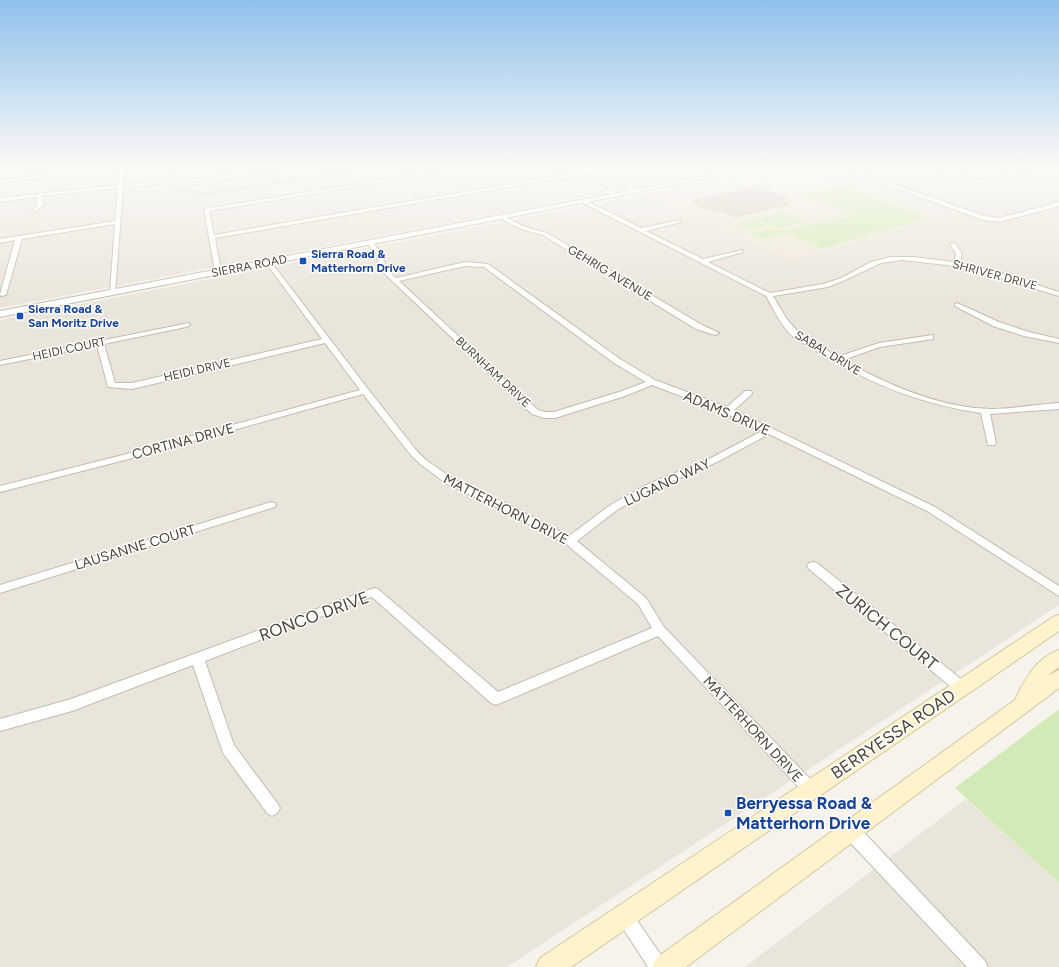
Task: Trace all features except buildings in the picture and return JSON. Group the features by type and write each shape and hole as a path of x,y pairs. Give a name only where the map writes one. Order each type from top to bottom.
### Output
{"main road":[{"name":"BERRYESSA ROAD","path":"549,967 1059,622"},
{"path":"1021,706 1042,670 1059,657"},
{"path":"665,967 1059,678"}],"street":[{"path":"113,292 118,213"},
{"path":"207,213 213,237 217,266 220,272"},
{"path":"213,237 352,213"},
{"name":"SIERRA ROAD","path":"0,314 528,213"},
{"path":"607,213 769,295"},
{"path":"969,213 994,220 1000,220 1025,213"},
{"name":"GEHRIG AVENUE","path":"503,218 523,228 545,234 699,327 715,333"},
{"path":"641,230 679,221"},
{"path":"0,241 117,222"},
{"path":"3,295 19,238"},
{"name":"BURNHAM DRIVE","path":"370,243 380,255 382,265 395,280 535,412 544,415 555,415 622,394 652,382"},
{"path":"953,244 959,254 957,263"},
{"path":"703,261 741,251"},
{"name":"SHRIVER DRIVE","path":"769,295 819,287 844,279 864,267 885,260 914,259 957,263 990,271 1059,294"},
{"name":"MATTERHORN DRIVE","path":"269,263 412,452 436,473 451,482 507,508 570,541 642,601 660,630 811,790"},
{"name":"ADAMS DRIVE","path":"395,280 465,264 486,265 617,361 652,382 728,411 770,430 931,509 1059,592"},
{"name":"SABAL DRIVE","path":"769,295 793,332 836,360 878,382 911,396 946,405 984,411 1059,406"},
{"path":"958,305 996,324 1027,334 1059,341"},
{"name":"HEIDI COURT","path":"0,363 186,325"},
{"path":"836,360 879,345 930,337"},
{"name":"HEIDI DRIVE","path":"100,342 110,385 132,386 326,340"},
{"name":"CORTINA DRIVE","path":"0,489 122,458 365,391"},
{"path":"728,411 748,394"},
{"path":"984,411 991,443"},
{"name":"LUGANO WAY","path":"570,541 613,508 648,488 714,460 770,430"},
{"name":"LAUSANNE COURT","path":"0,589 271,505"},
{"name":"ZURICH COURT","path":"813,566 961,687"},
{"name":"RONCO DRIVE","path":"0,725 72,705 374,592 496,700 660,630"},
{"path":"198,659 228,748 272,808"},
{"path":"851,831 979,967"},
{"path":"624,916 658,967"}],"shaded area":[{"path":"0,213 501,213 0,308"},
{"path":"547,213 687,213 791,260 937,219 921,213 1059,213 1059,605 507,967 0,967 0,320"},
{"path":"687,213 922,213 938,219 791,260"},
{"path":"966,799 1059,883 1059,967 745,967"}],"green space":[{"path":"784,213 806,222 794,225 772,216"},
{"path":"851,213 915,213 928,218 822,248 786,233 764,239 750,233 774,228 780,231 856,215"},
{"path":"770,216 792,226 779,228 757,221 766,226 751,230 737,224"},
{"path":"1059,709 1059,883 955,788"}],"place":[{"name":"Sierra Road & Matterhorn Drive","path":"303,261"},
{"name":"Sierra Road & San Moritz Drive","path":"20,316"},
{"name":"Berryessa Road & Matterhorn Drive","path":"728,813"}]}
